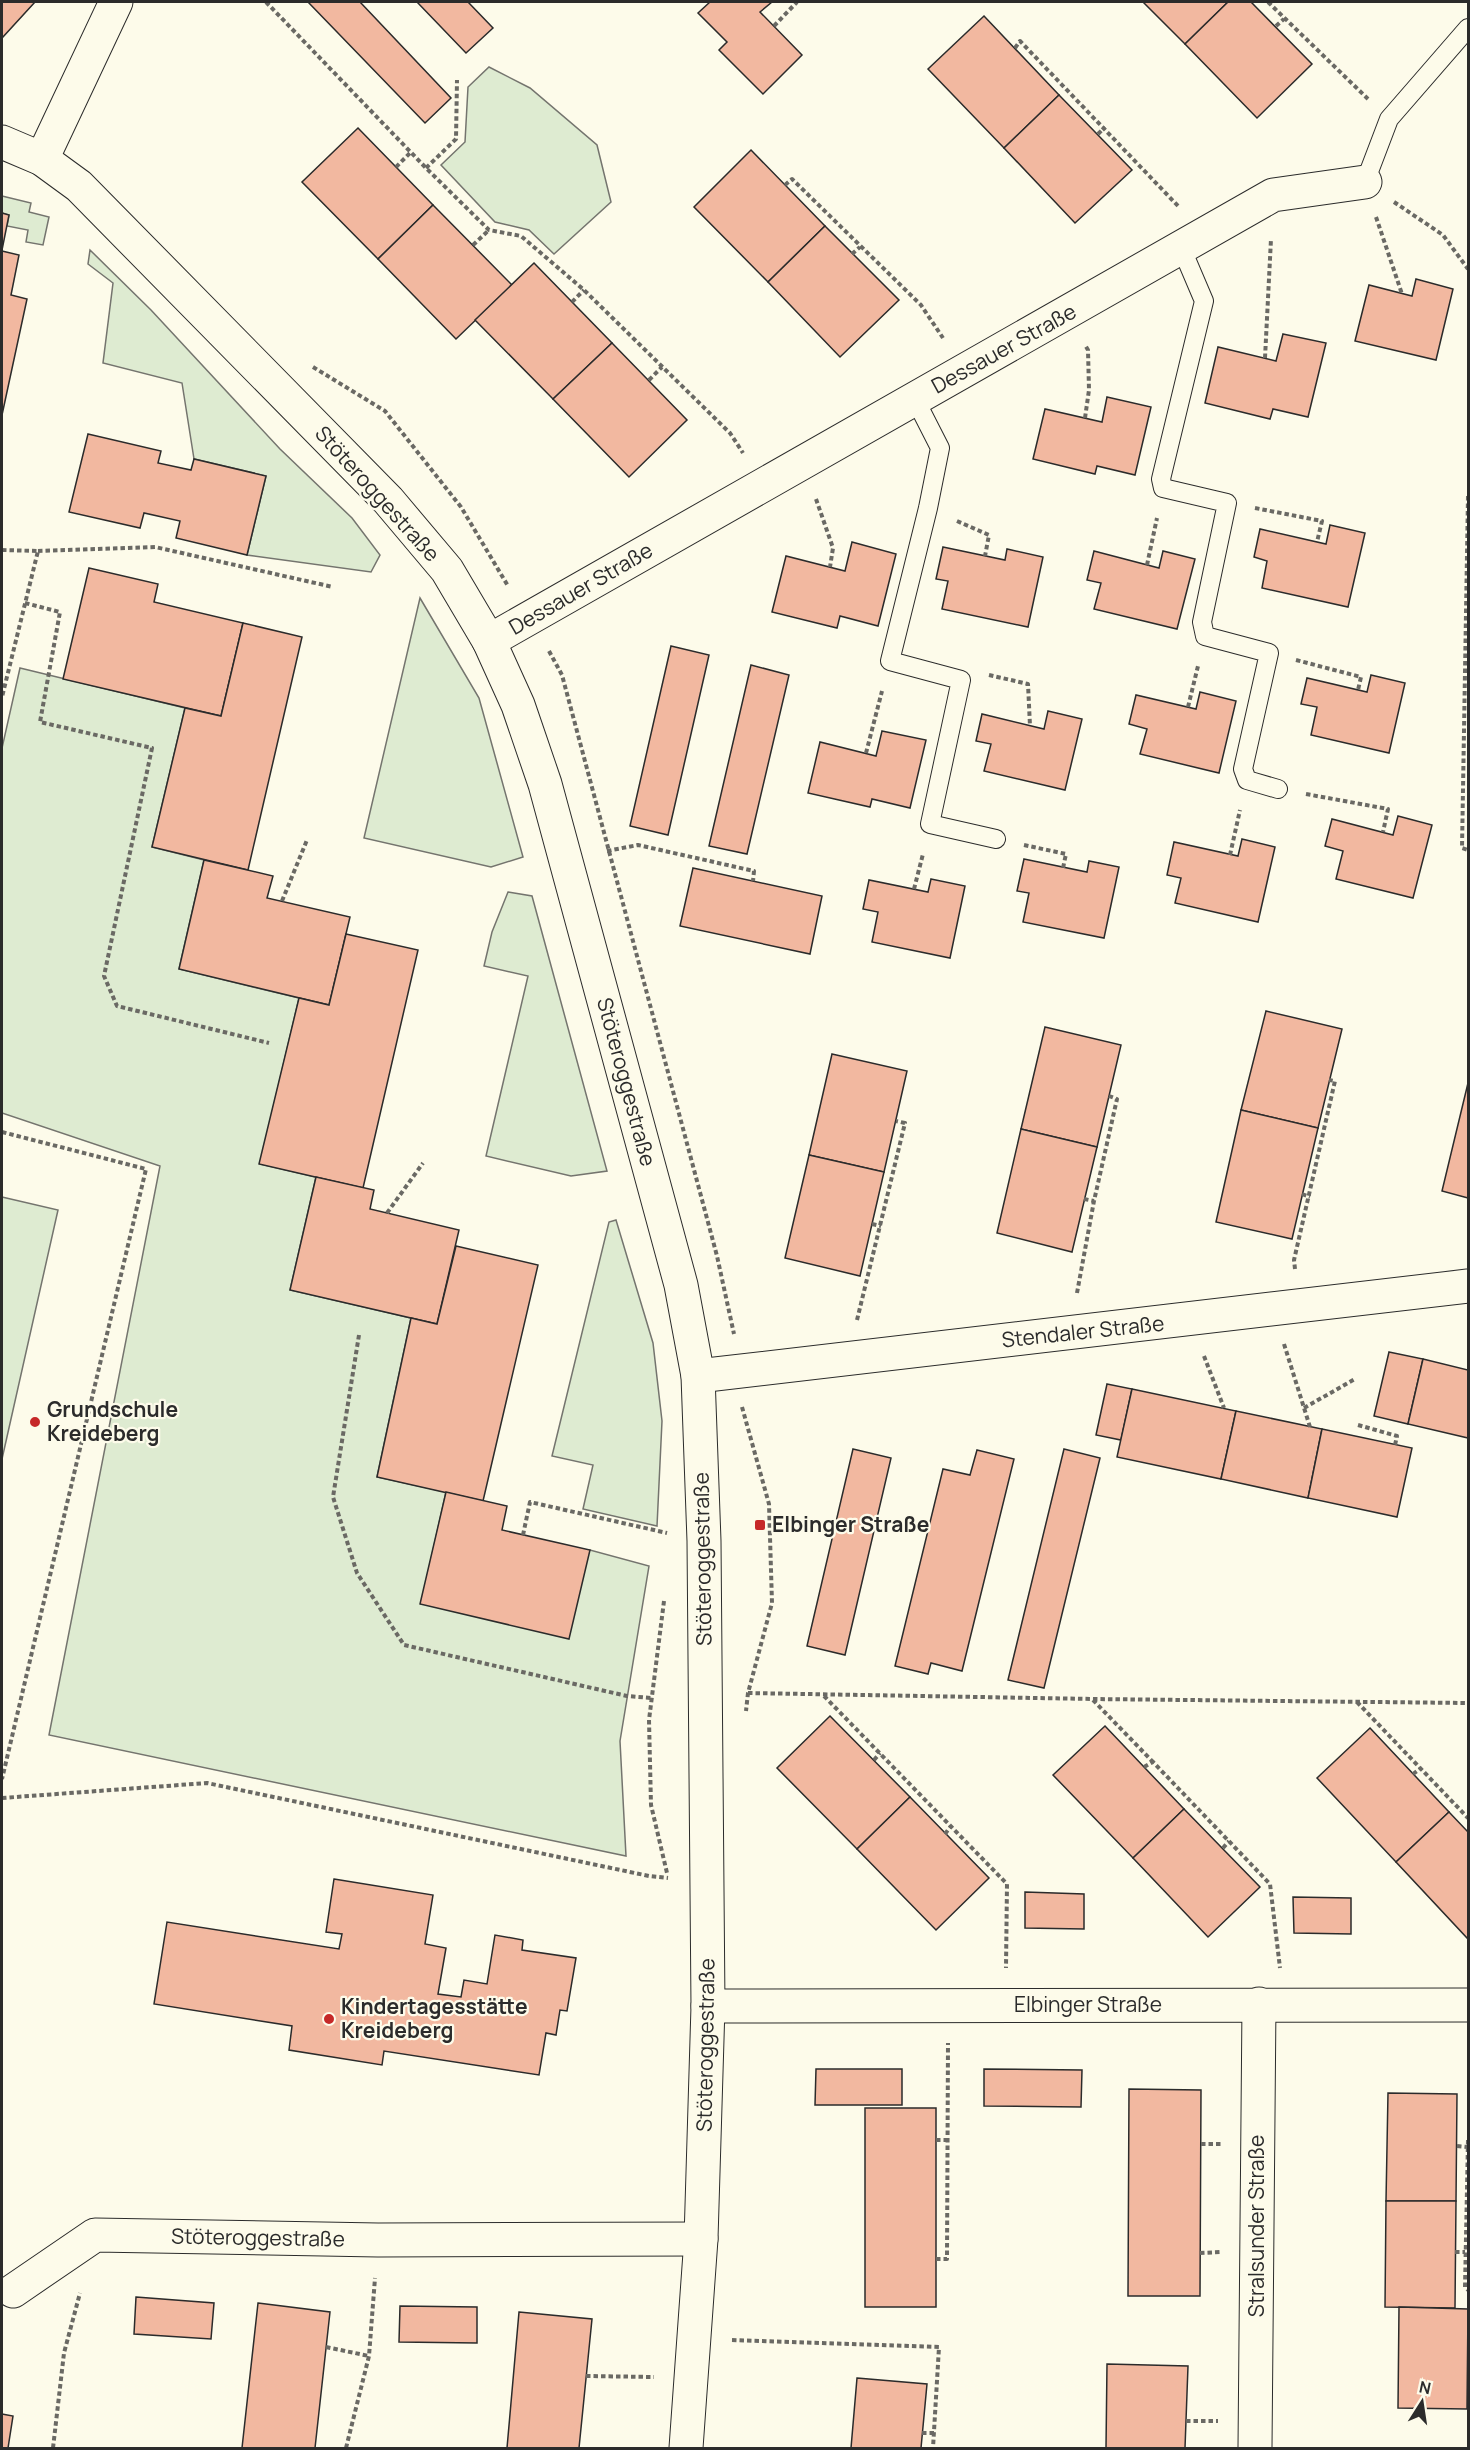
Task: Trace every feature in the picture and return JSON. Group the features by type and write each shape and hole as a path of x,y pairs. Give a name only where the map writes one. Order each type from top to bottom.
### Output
{"street":[{"path":"42,159 116,2"},
{"name":"Stöteroggestraße","path":"2,142 42,159 79,186 388,500 447,570 489,641 518,705 545,784 681,1285 698,1376 704,1541 708,2006 701,2239 686,2448"},
{"name":"Dessauer Straße","path":"489,641 1273,195 1365,182"},
{"name":"Stendaler Straße","path":"698,1376 1468,1286"},
{"name":"Stralsunder Straße","path":"1255,2448 1271,2004"},
{"name":"Elbinger Straße","path":"708,2006 1468,2005"},
{"path":"13,2291 95,2235"},
{"name":"Stöteroggestraße","path":"95,2235 378,2240 701,2239"}],"lane":[{"path":"1365,182 1389,119 1468,28"},
{"path":"1192,241 1204,301 1161,479 1163,488 1227,503 1202,622 1205,636 1269,653 1243,769 1247,780 1278,789"},
{"path":"915,399 940,448 928,508 890,661 961,680 930,824 996,839"}],"path":[{"path":"266,2 489,230 521,236 584,290 730,433 763,485"},
{"path":"774,26 796,2"},
{"path":"1268,2 1389,119"},
{"path":"1276,26 1284,18"},
{"path":"1015,48 1020,40 1105,127 1192,241"},
{"path":"426,168 456,139 457,80"},
{"path":"1098,134 1105,127"},
{"path":"396,167 411,152"},
{"path":"785,185 792,178 921,305 965,371"},
{"path":"1365,182 1443,235 1468,268"},
{"path":"1365,182 1402,294"},
{"path":"1265,358 1273,195"},
{"path":"473,245 489,230"},
{"path":"852,254 860,247"},
{"path":"572,302 584,290"},
{"path":"1069,313 1088,350 1089,390 1085,418"},
{"path":"305,362 386,411 460,507 502,578 530,618 562,675 734,1324 736,1371 745,1421 769,1504 772,1603 748,1693 746,1713"},
{"path":"649,380 662,367"},
{"path":"804,463 833,548 830,567"},
{"path":"1147,565 1163,488"},
{"path":"1468,496 1462,848 1468,850"},
{"path":"1227,503 1322,521 1317,542"},
{"path":"928,508 989,535 985,556"},
{"path":"2,550 154,547 333,587"},
{"path":"2,698 38,551"},
{"path":"25,603 60,612 40,722 152,748 104,976 117,1006 269,1043"},
{"path":"1188,707 1205,636"},
{"path":"1269,653 1361,676 1358,690"},
{"path":"866,753 890,661"},
{"path":"1028,684 1030,726"},
{"path":"1230,855 1247,780"},
{"path":"1278,789 1388,809 1383,832"},
{"path":"914,889 930,824"},
{"path":"996,839 1066,854 1064,868"},
{"path":"282,901 307,840"},
{"path":"566,860 638,845 754,871 753,881"},
{"path":"1310,1427 1304,1408 1287,1308 1294,1260 1335,1081 1329,1080"},
{"path":"1070,1332 1094,1201 1117,1099 1109,1096"},
{"path":"848,1358 905,1123 896,1121"},
{"path":"2,1132 146,1169 2,1779"},
{"path":"387,1213 423,1163"},
{"path":"1302,1194 1310,1197"},
{"path":"1084,1199 1094,1201"},
{"path":"872,1224 881,1226"},
{"path":"1191,1320 1224,1408"},
{"path":"359,1335 333,1497 357,1573 404,1645 627,1696 651,1698"},
{"path":"1304,1408 1355,1379"},
{"path":"1358,1425 1397,1436 1395,1445"},
{"path":"523,1535 530,1502 673,1535"},
{"path":"666,1590 649,1720 651,1805 669,1887"},
{"path":"748,1693 1093,1700 1468,1703"},
{"path":"823,1695 1007,1884 1006,2005"},
{"path":"1093,1700 1270,1884 1271,2004"},
{"path":"1357,1702 1468,1818"},
{"path":"874,1760 880,1753"},
{"path":"1144,1767 1153,1762"},
{"path":"1413,1774 1420,1768"},
{"path":"2,1798 207,1783 649,1876 668,1878"},
{"path":"945,1834 951,1826"},
{"path":"1223,1848 1229,1841"},
{"path":"936,2259 947,2259 948,2005"},
{"path":"936,2140 948,2140"},
{"path":"1468,2140 1465,2252 1465,2287 1468,2290"},
{"path":"1457,2146 1468,2147"},
{"path":"52,2448 64,2353 95,2235"},
{"path":"346,2448 369,2356 378,2240"},
{"path":"1455,2252 1465,2252"},
{"path":"730,2329 729,2340 939,2347 933,2448"},
{"path":"326,2347 369,2356"},
{"path":"586,2376 656,2377 654,2387"},
{"path":"922,2433 935,2433"}],"green space":[{"path":"489,67 530,88 597,145 611,202 554,254 529,230 495,222 441,165 465,142 468,87"},
{"path":"2,196 31,203 29,212 49,217 43,245 26,242 28,230 7,226 9,215 2,213"},
{"path":"90,250 151,310 280,449 352,518 380,555 371,572 247,555 266,476 194,459 182,383 103,363 113,283 88,264"},
{"path":"420,598 479,698 523,857 491,867 364,838"},
{"path":"20,668 185,708 152,847 204,860 179,969 299,998 260,1164 316,1177 290,1290 411,1318 377,1477 446,1492 421,1604 590,1550 649,1566 620,1741 626,1856 49,1735 160,1166 2,1113 2,748"},
{"path":"508,892 532,896 607,1171 571,1176 486,1156 528,976 484,966 492,932"},
{"path":"2,1197 58,1210 2,1459"},
{"path":"616,1220 653,1343 662,1421 657,1526 583,1509 593,1465 552,1456 609,1222"}],"building":[{"path":"2,2 35,2 2,38"},
{"path":"308,2 360,2 451,98 425,123"},
{"path":"417,2 468,2 493,28 466,53"},
{"path":"710,2 772,2 760,12 802,55 763,94 719,50 727,42 698,13"},
{"path":"1143,2 1228,2 1185,44"},
{"path":"1228,2 1251,2 1312,64 1257,118 1185,44"},
{"path":"984,16 1059,95 1004,148 928,69"},
{"path":"1059,95 1132,170 1075,223 1004,148"},
{"path":"358,128 433,205 378,259 302,182"},
{"path":"751,150 825,226 768,282 694,207"},
{"path":"433,205 512,285 456,339 378,259"},
{"path":"2,213 9,215 2,250"},
{"path":"825,226 899,300 840,357 768,282"},
{"path":"2,251 19,255 11,295 27,299 2,415"},
{"path":"534,263 612,343 553,399 475,320"},
{"path":"1416,279 1453,289 1436,360 1355,341 1369,285 1412,296"},
{"path":"1283,334 1326,343 1308,417 1273,409 1270,419 1205,403 1218,347 1276,361"},
{"path":"612,343 687,420 629,477 553,399"},
{"path":"1107,397 1151,407 1135,475 1097,466 1095,474 1033,459 1045,409 1102,422"},
{"path":"88,434 161,451 158,463 191,470 194,459 266,476 247,555 176,538 180,521 144,513 140,528 69,512"},
{"path":"1330,525 1365,533 1348,607 1262,588 1267,561 1254,557 1260,529 1326,544"},
{"path":"852,542 896,554 878,626 840,616 837,628 772,612 786,556 845,571"},
{"path":"943,547 1005,560 1007,549 1043,557 1028,627 942,609 948,581 936,579"},
{"path":"1094,551 1159,568 1163,551 1195,559 1177,629 1094,609 1101,583 1087,580"},
{"path":"89,568 158,584 154,602 243,623 221,716 63,679"},
{"path":"243,623 302,637 248,870 152,847 185,708 221,716"},
{"path":"671,646 709,655 668,835 630,826"},
{"path":"751,665 789,675 747,854 709,846"},
{"path":"1371,675 1405,683 1389,753 1311,735 1317,707 1301,704 1307,678 1367,692"},
{"path":"1200,692 1236,701 1219,773 1140,754 1147,729 1129,724 1136,695 1196,709"},
{"path":"1048,711 1082,719 1065,790 984,771 991,744 976,741 982,714 1044,729"},
{"path":"882,731 926,740 910,808 872,799 870,807 808,793 820,742 876,756"},
{"path":"1398,816 1432,825 1413,898 1336,879 1343,851 1325,846 1332,819 1393,835"},
{"path":"1242,839 1275,847 1258,922 1175,903 1181,878 1167,875 1174,842 1238,856"},
{"path":"1024,859 1087,872 1089,861 1119,867 1104,938 1023,922 1029,893 1017,891"},
{"path":"204,860 273,876 267,898 350,917 329,1005 179,969"},
{"path":"693,868 822,896 810,954 680,926"},
{"path":"931,879 965,886 950,958 872,942 878,912 863,909 869,880 928,892"},
{"path":"346,934 418,950 363,1188 259,1164 299,998 329,1005"},
{"path":"1266,1011 1342,1029 1318,1128 1241,1110"},
{"path":"1045,1027 1121,1045 1097,1147 1021,1129"},
{"path":"832,1054 907,1071 884,1172 809,1155"},
{"path":"1468,1083 1468,1198 1442,1191"},
{"path":"1241,1110 1318,1128 1292,1239 1216,1222"},
{"path":"1021,1129 1097,1147 1072,1252 997,1233"},
{"path":"809,1155 884,1172 860,1276 785,1258"},
{"path":"316,1177 374,1190 370,1209 459,1230 437,1324 290,1290"},
{"path":"456,1246 538,1265 483,1501 377,1477 411,1318 437,1324"},
{"path":"1389,1352 1423,1359 1408,1424 1374,1416"},
{"path":"1423,1359 1468,1370 1468,1438 1408,1424"},
{"path":"1107,1384 1132,1389 1121,1440 1096,1435"},
{"path":"1132,1389 1236,1411 1221,1479 1117,1457"},
{"path":"1236,1411 1322,1429 1308,1498 1221,1479"},
{"path":"1322,1429 1412,1448 1397,1517 1308,1498"},
{"path":"853,1449 891,1458 845,1655 807,1646"},
{"path":"1064,1449 1100,1458 1044,1688 1008,1680"},
{"path":"977,1450 1014,1459 962,1671 931,1663 928,1674 895,1666 943,1469 970,1475"},
{"path":"446,1492 507,1506 502,1530 590,1550 569,1639 420,1604"},
{"path":"830,1716 910,1797 857,1849 777,1768"},
{"path":"1105,1726 1184,1809 1133,1858 1053,1775"},
{"path":"1370,1728 1449,1812 1396,1862 1317,1778"},
{"path":"910,1797 989,1878 936,1930 857,1849"},
{"path":"1184,1809 1260,1887 1208,1937 1133,1858"},
{"path":"1449,1812 1468,1832 1468,1939 1396,1862"},
{"path":"334,1879 433,1895 425,1944 446,1948 438,1994 461,1997 464,1980 487,1984 495,1935 523,1940 522,1950 576,1958 567,2011 560,2010 556,2035 546,2033 539,2075 384,2051 382,2065 289,2050 292,2026 154,2004 167,1922 339,1949 342,1934 326,1932"},
{"path":"1025,1892 1084,1894 1084,1929 1025,1928"},
{"path":"1293,1897 1351,1898 1351,1934 1294,1933"},
{"path":"816,2069 902,2069 902,2105 815,2105"},
{"path":"984,2069 1082,2070 1081,2107 984,2106"},
{"path":"1129,2089 1201,2090 1200,2296 1128,2296"},
{"path":"1388,2093 1457,2094 1456,2201 1386,2201"},
{"path":"865,2108 936,2108 936,2307 865,2307"},
{"path":"1386,2201 1456,2201 1455,2308 1385,2307"},
{"path":"136,2297 214,2303 211,2339 134,2334"},
{"path":"258,2303 330,2312 315,2448 242,2448"},
{"path":"400,2306 477,2307 477,2343 399,2342"},
{"path":"1399,2307 1468,2309 1467,2409 1398,2408"},
{"path":"519,2312 592,2319 579,2448 507,2448"},
{"path":"1107,2364 1188,2366 1185,2448 1106,2448"},
{"path":"857,2378 927,2384 921,2448 851,2448"},
{"path":"2,2414 13,2416 8,2448 2,2448"}],"place":[{"name":"Grundschule Kreideberg","path":"35,1422"},
{"name":"Elbinger Straße","path":"760,1525"},
{"name":"Kindertagesstätte Kreideberg","path":"329,2019"}]}
